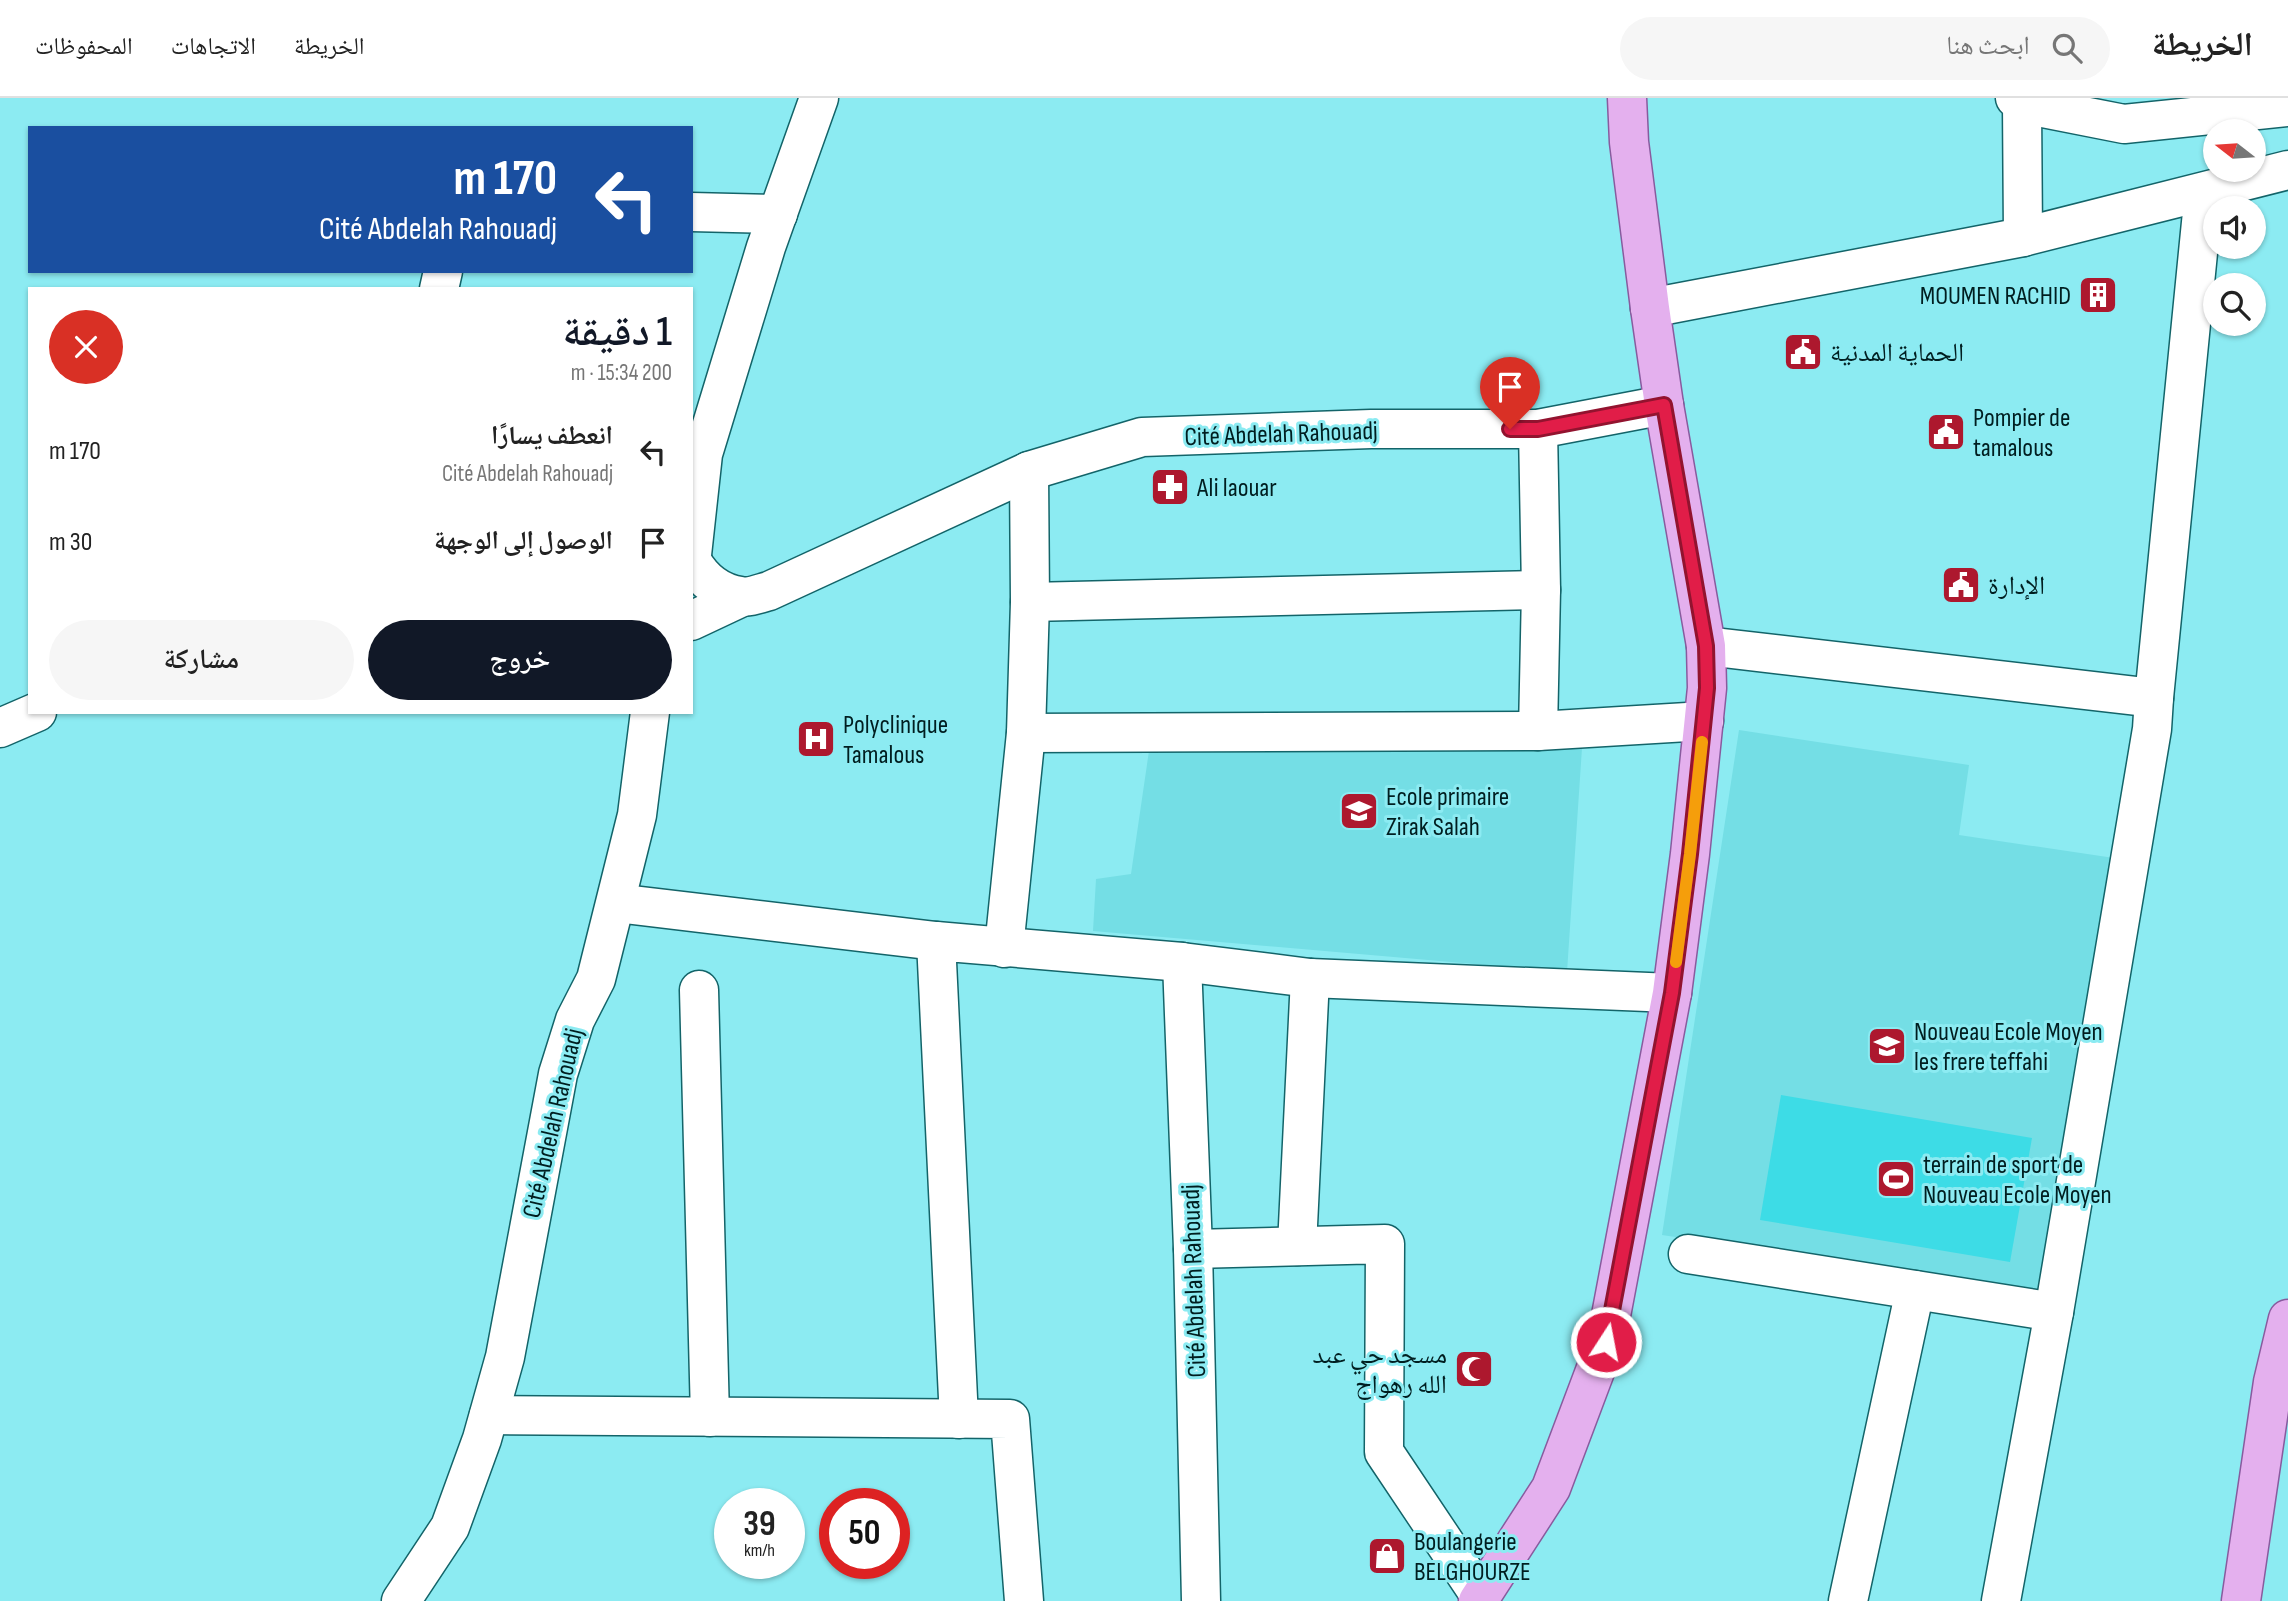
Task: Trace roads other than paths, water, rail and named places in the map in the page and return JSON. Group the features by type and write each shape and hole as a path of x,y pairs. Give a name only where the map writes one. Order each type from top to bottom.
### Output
{"main road":[{"path":"1480,1599 1551,1488 1606,1342 1672,993 1704,721 1707,688 1706,646 1664,405 1629,142 1626,98"},
{"path":"2241,1601 2273,1382 2288,1319"}],"street":[{"path":"693,552 703,454 778,214 819,98"},
{"path":"2023,237 2019,101 2124,124 2288,107"},
{"path":"1650,308 2023,237 2288,170"},
{"path":"2001,1601 2054,1312 2152,729 2204,192"},
{"path":"693,212 778,214"},
{"name":"Cité Abdelah Rahouadj","path":"693,620 742,597 769,592 1029,471 1142,437 1371,429 1538,429 1664,405"},
{"path":"1538,429 1541,590 1538,732"},
{"path":"1004,948 1026,733 1030,602 1029,471"},
{"path":"693,564 701,577 715,587 742,597"},
{"path":"1030,602 1541,590"},
{"path":"1706,646 2154,698"},
{"path":"0,727 32,714"},
{"name":"Cité Abdelah Rahouadj","path":"402,1600 450,1527 489,1415 505,1357 558,1074 575,1020 596,979 637,815 650,714"},
{"path":"1026,733 1538,732 1704,721"},
{"path":"616,903 936,941 1182,962 1310,978 1672,993"},
{"path":"936,941 959,1419"},
{"name":"Cité Abdelah Rahouadj","path":"1182,962 1193,1249 1201,1601"},
{"path":"1297,1246 1310,978"},
{"path":"699,990 710,1417"},
{"path":"1193,1249 1385,1244 1384,1452 1480,1599"},
{"path":"1688,1254 2054,1312"},
{"path":"1848,1601 1915,1290"},
{"path":"489,1415 1010,1419 1024,1601"}],"place":[{"name":"MOUMEN RACHID","path":"2098,295"},
{"name":"الحماية المدنية","path":"1803,352"},
{"name":"Pompier de tamalous","path":"1946,432"},
{"name":"Ali laouar","path":"1170,487"},
{"name":"الإدارة","path":"1961,585"},
{"name":"Polyclinique Tamalous","path":"816,739"},
{"name":"Ecole primaire Zirak Salah","path":"1359,811"},
{"name":"Nouveau Ecole Moyen les frere teffahi","path":"1887,1046"},
{"name":"terrain de sport de Nouveau Ecole Moyen","path":"1896,1179"},
{"name":"مسجد حي عبد الله رهواج","path":"1474,1369"},
{"name":"Boulangerie BELGHOURZE","path":"1387,1556"}]}
